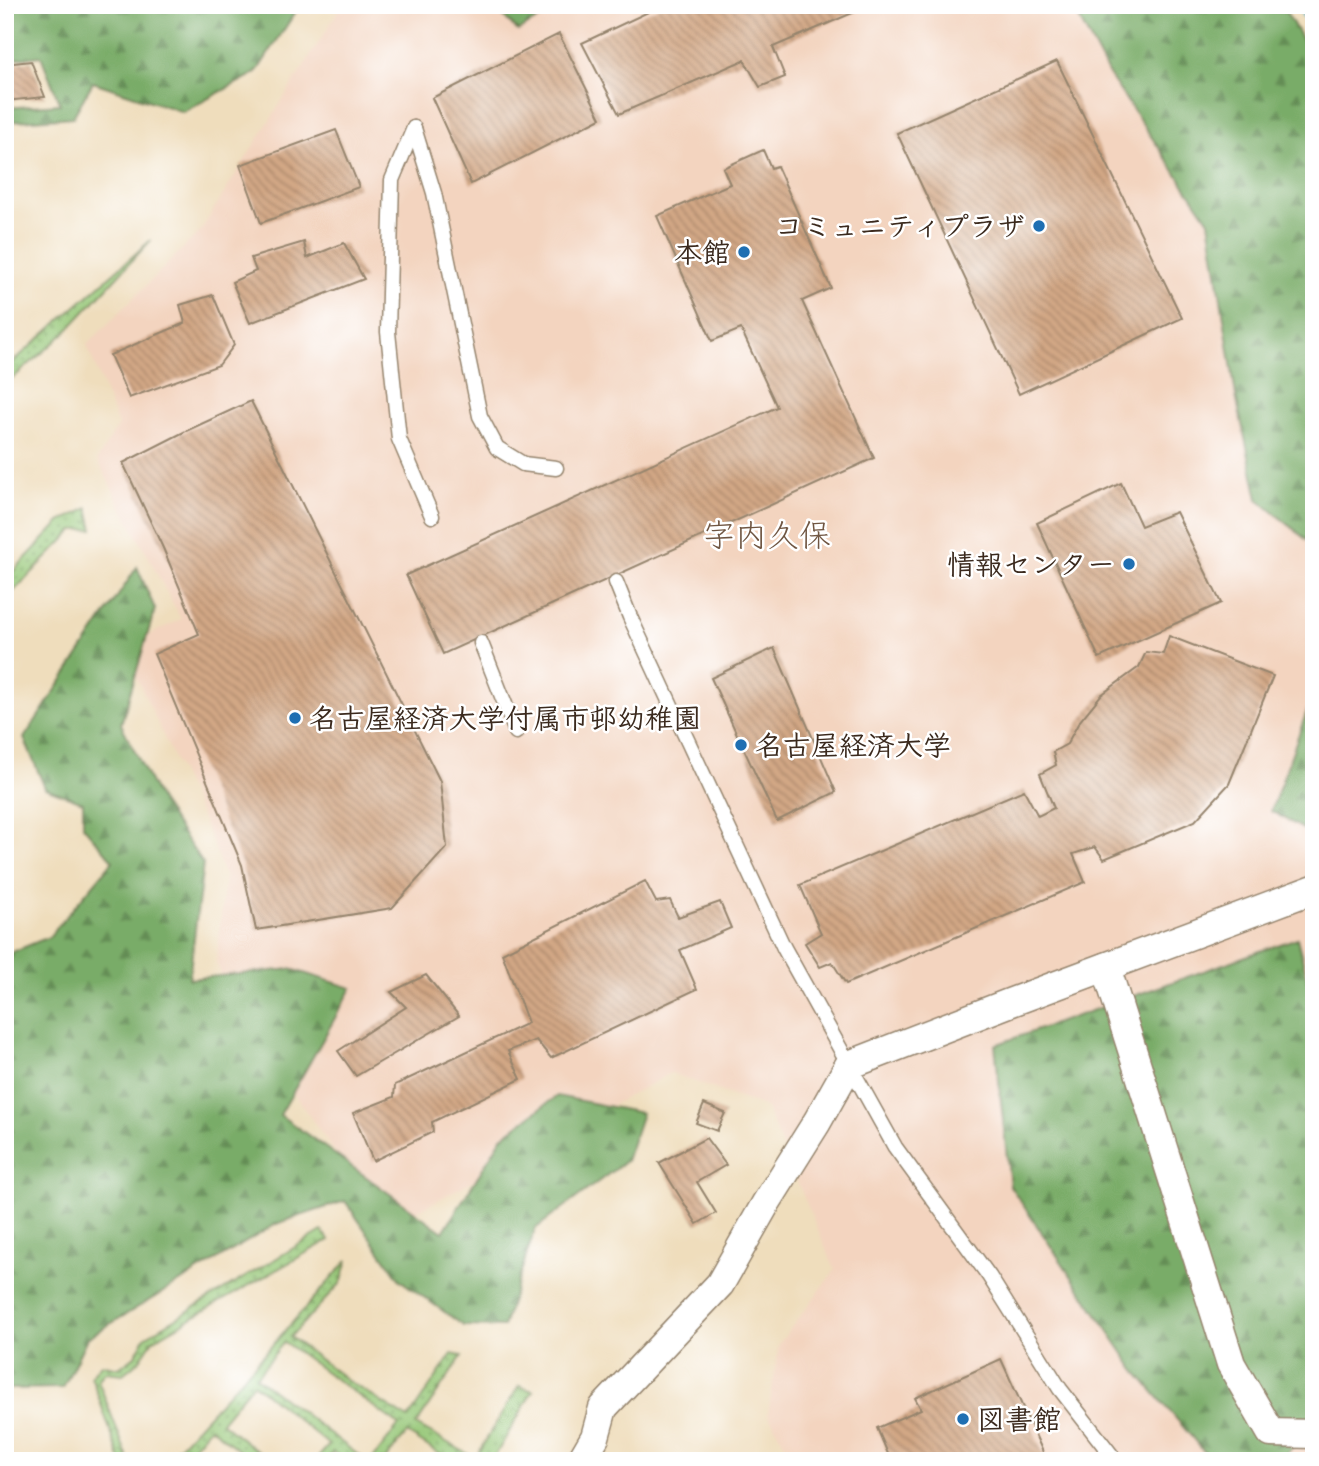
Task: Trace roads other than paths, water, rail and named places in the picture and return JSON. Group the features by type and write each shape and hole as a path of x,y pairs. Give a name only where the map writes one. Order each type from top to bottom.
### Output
{"street":[{"path":"581,1461 595,1437 603,1408 720,1284 849,1065 1314,889"},
{"path":"1106,968 1231,1364 1271,1433 1314,1434"}],"lane":[{"path":"432,516 399,439 388,332 392,180 414,128 434,194 480,416 496,447 523,464 556,468"},
{"path":"615,582 784,948 895,1147 989,1276 1060,1389 1116,1461"},
{"path":"481,643 516,732"}],"waterway":[{"path":"1301,5 1314,28"}],"place":[{"name":"コミュニティプラザ","path":"1039,226"},
{"name":"本館","path":"744,252"},
{"name":"情報センター","path":"1129,564"},
{"name":"名古屋経済大学付属市邨幼稚園","path":"295,718"},
{"name":"名古屋経済大学","path":"741,745"},
{"name":"図書館","path":"963,1419"}],"district":[{"name":"字内久保","path":"767,535"}]}
